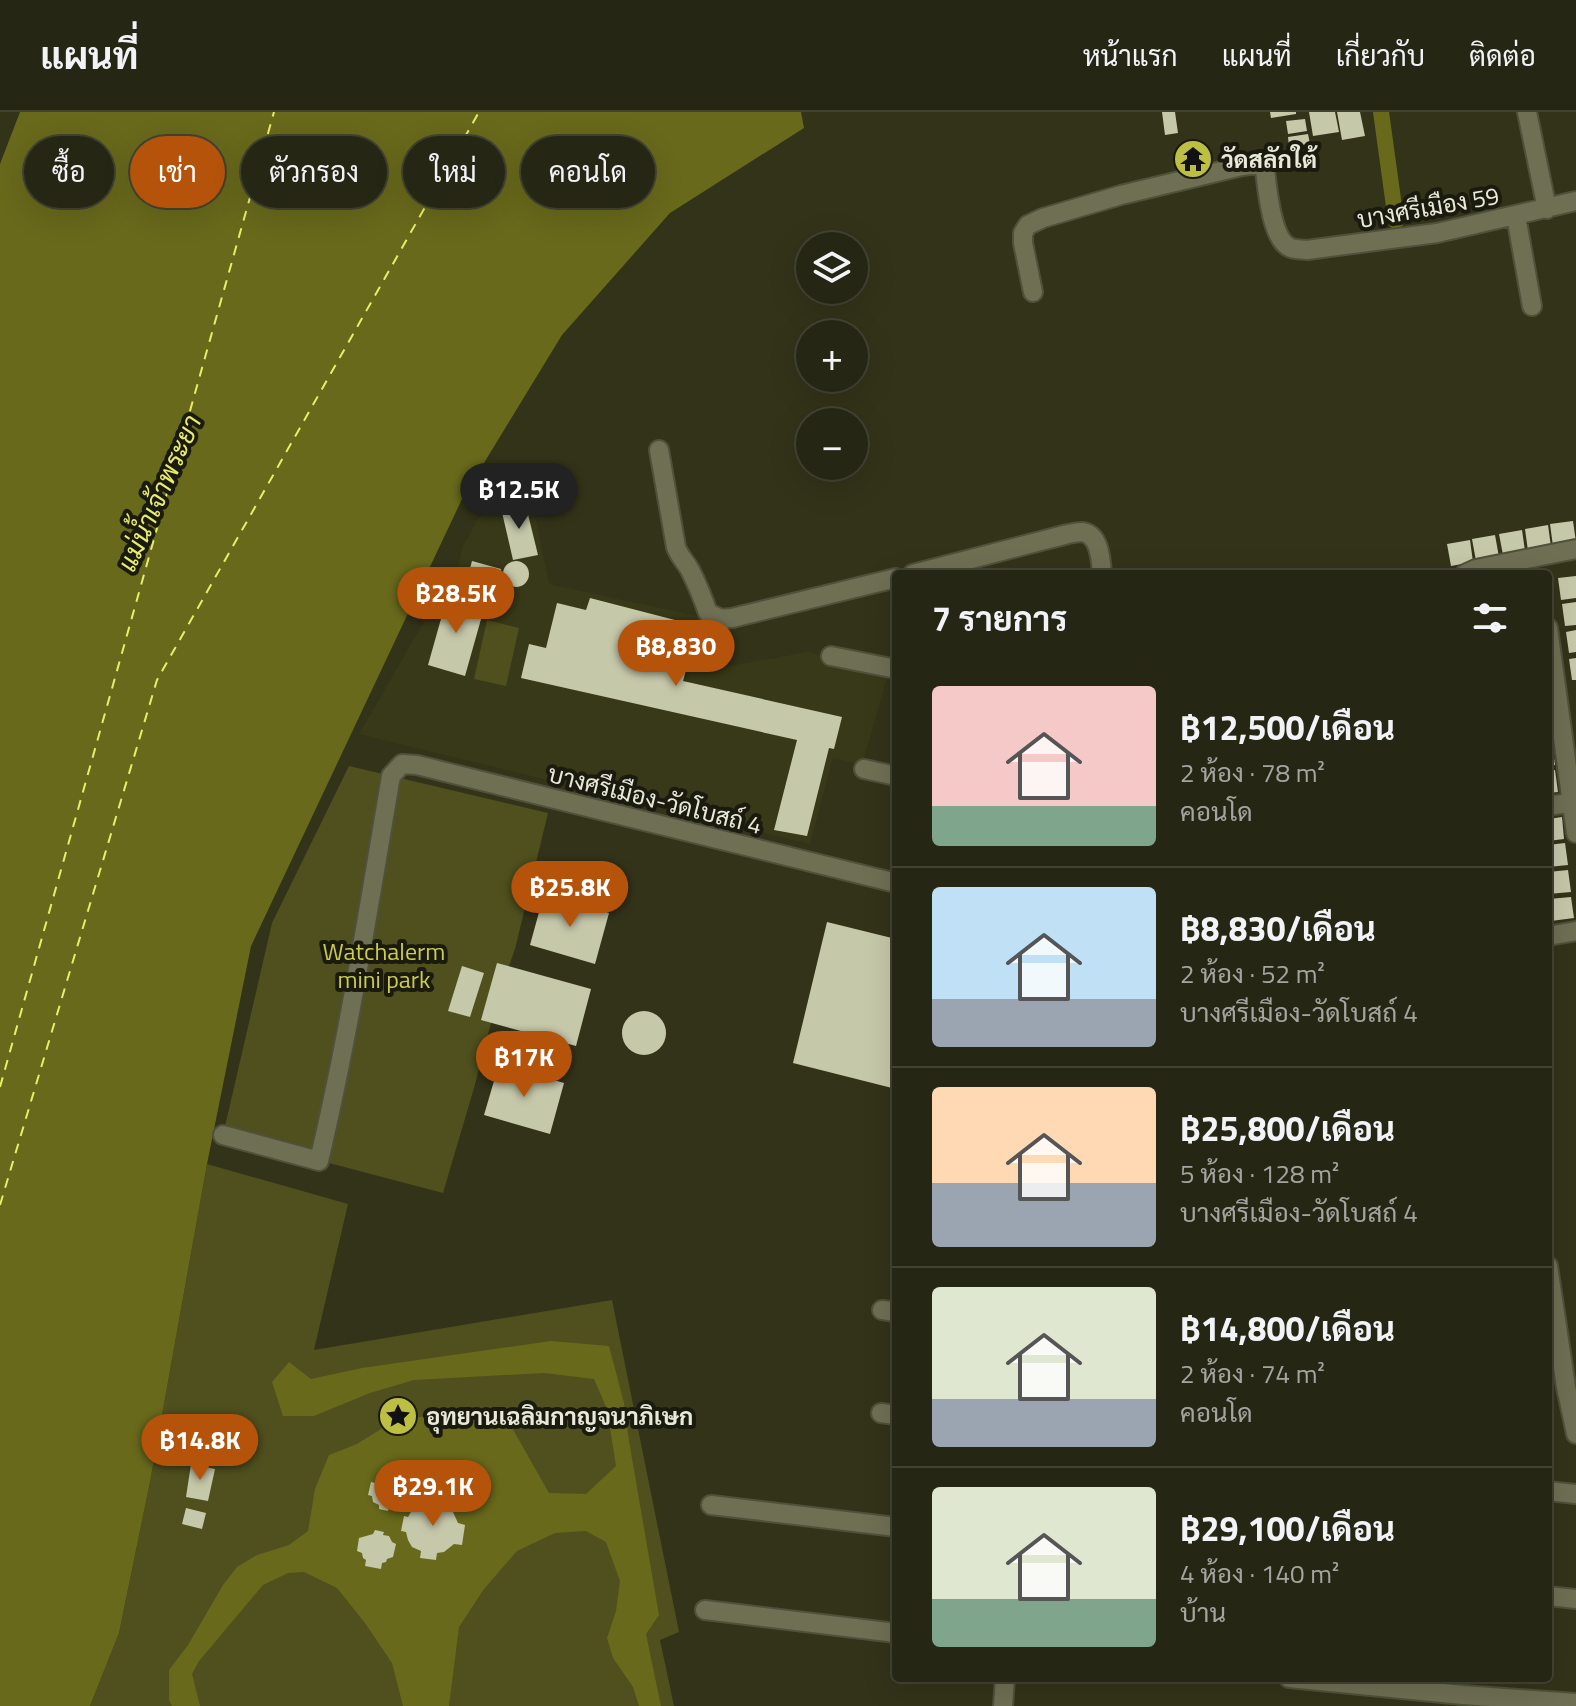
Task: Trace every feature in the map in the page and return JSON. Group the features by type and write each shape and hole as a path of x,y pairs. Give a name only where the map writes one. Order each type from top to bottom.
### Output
{"street":[{"path":"1527,112 1547,209"},
{"name":"บางศรีเมือง 59","path":"1033,292 1023,243 1023,233 1028,225 1118,196 1242,166 1264,163 1281,241 1287,246 1307,250 1437,233 1576,201"},
{"path":"1516,216 1532,306"},
{"path":"659,450 676,547 697,583 708,613 721,619 732,618 892,579"},
{"path":"928,570 1082,532 1097,543 1101,570"},
{"path":"1474,570 1540,565 1576,549"},
{"path":"1552,655 1576,833"},
{"path":"831,656 892,668"},
{"name":"บางศรีเมือง-วัดโบสถ์ 4","path":"223,1135 319,1161 336,1090 391,776 402,764 892,882"},
{"path":"864,769 892,775"},
{"path":"1552,805 1574,802"},
{"path":"1552,935 1576,931"},
{"path":"1552,1320 1557,1386 1576,1434"},
{"path":"1552,1491 1576,1494"},
{"path":"711,1505 892,1527"},
{"path":"1552,1596 1576,1599"},
{"path":"705,1610 892,1633"},
{"path":"1003,1706 1005,1682"},
{"path":"1336,1682 1576,1703"}],"shaded area":[{"path":"531,495 549,584 701,617 713,669 808,652 889,671 862,765 833,758 810,844 359,734 436,601 457,572 463,546 478,519 498,500"}],"green space":[{"path":"487,620 519,628 506,686 474,679"},
{"name":"Watchalerm mini park","path":"349,766 548,813 515,949 497,1000 443,1193 223,1135 272,923"},
{"name":"อุทยานเฉลิมกาญจนาภิเษก","path":"207,1164 348,1204 314,1350 612,1300 679,1632 660,1640 674,1706 90,1706 119,1633 150,1482"}],"water":[{"name":"แม่น้ำเจ้าพระยา","path":"20,112 801,112 804,128 670,213 562,335 462,499 251,946 119,1633 90,1706 0,1706 0,164"},
{"path":"551,1341 609,1346 624,1403 659,1615 646,1634 661,1706 639,1706 633,1687 613,1658 607,1638 616,1611 620,1581 606,1542 586,1531 555,1533 517,1551 484,1589 459,1627 449,1706 403,1706 392,1663 365,1623 337,1588 304,1572 288,1573 263,1585 199,1661 192,1674 200,1706 172,1706 169,1700 169,1670 188,1645 223,1585 237,1567 257,1555 289,1545 308,1531 315,1489 329,1455 357,1444 397,1419 474,1412 511,1426 549,1493 586,1494 616,1466 607,1409 594,1379 544,1373 414,1380 370,1393 314,1416 283,1416 272,1382 289,1362 311,1379 362,1368"}],"building":[{"path":"1162,112 1175,112 1178,133 1165,135"},
{"path":"1270,112 1296,112 1296,114 1271,118"},
{"path":"1309,112 1335,112 1339,132 1313,136"},
{"path":"1337,112 1360,112 1365,136 1342,140"},
{"path":"1305,119 1307,131 1288,134 1286,121"},
{"path":"1308,134 1310,144 1289,147 1288,137"},
{"path":"525,502 538,555 513,560 501,508"},
{"path":"1573,521 1576,542 1553,546 1550,524"},
{"path":"1548,525 1551,547 1528,551 1525,529"},
{"path":"1522,530 1525,551 1503,555 1499,534"},
{"path":"1495,535 1499,557 1476,561 1472,539"},
{"path":"1470,540 1473,562 1451,566 1447,544"},
{"path":"472,561 501,569 494,595 465,587"},
{"path":"516,561 525,565 529,574 525,583 516,587 507,583 503,574 507,565"},
{"path":"1576,576 1576,598 1561,600 1558,578"},
{"path":"448,594 485,605 465,676 428,665"},
{"path":"590,598 698,626 683,681 842,717 834,749 829,748 807,836 774,830 797,740 521,678 529,644 546,648 557,603 586,610"},
{"path":"1576,602 1576,625 1565,626 1562,604"},
{"path":"1576,630 1576,652 1569,653 1566,632"},
{"path":"1576,658 1576,680 1572,680 1569,659"},
{"path":"1552,770 1555,770 1558,792 1552,793"},
{"path":"1562,817 1564,839 1552,840 1552,818"},
{"path":"1565,843 1568,865 1552,867 1552,845"},
{"path":"1568,870 1571,892 1552,894 1552,872"},
{"path":"544,894 609,913 595,964 530,945"},
{"path":"1571,897 1574,918 1552,921 1552,899"},
{"path":"827,922 892,938 892,1088 793,1063"},
{"path":"497,963 591,989 576,1046 481,1020"},
{"path":"462,966 484,973 470,1017 448,1011"},
{"path":"644,1011 660,1017 666,1033 660,1049 644,1055 628,1049 622,1033 628,1017"},
{"path":"499,1064 564,1083 550,1134 484,1115"},
{"path":"198,1435 220,1439 217,1455 195,1451"},
{"path":"191,1464 215,1469 208,1501 186,1497"},
{"path":"385,1471 396,1473 396,1478 405,1488 402,1503 389,1507 388,1511 379,1509 372,1496 368,1495 371,1482 375,1483"},
{"path":"431,1496 448,1500 447,1505 458,1523 465,1525 462,1545 454,1544 437,1553 436,1560 420,1558 421,1551 412,1547 406,1532 401,1531 404,1516 408,1517 414,1507 422,1503 430,1503"},
{"path":"186,1508 206,1513 202,1529 182,1524"},
{"path":"375,1530 384,1532 383,1535 389,1536 396,1544 393,1557 382,1563 381,1569 365,1566 366,1560 357,1551 359,1538 373,1534"}],"waterway":[{"path":"1381,112 1396,221"}],"ferry route":[{"path":"0,1087 274,112"},
{"path":"0,1205 157,680 479,112"}],"place":[{"name":"วัดสลักใต้","path":"1193,159"},
{"name":"อุทยานเฉลิมกาญจนาภิเษก","path":"398,1416"}]}
